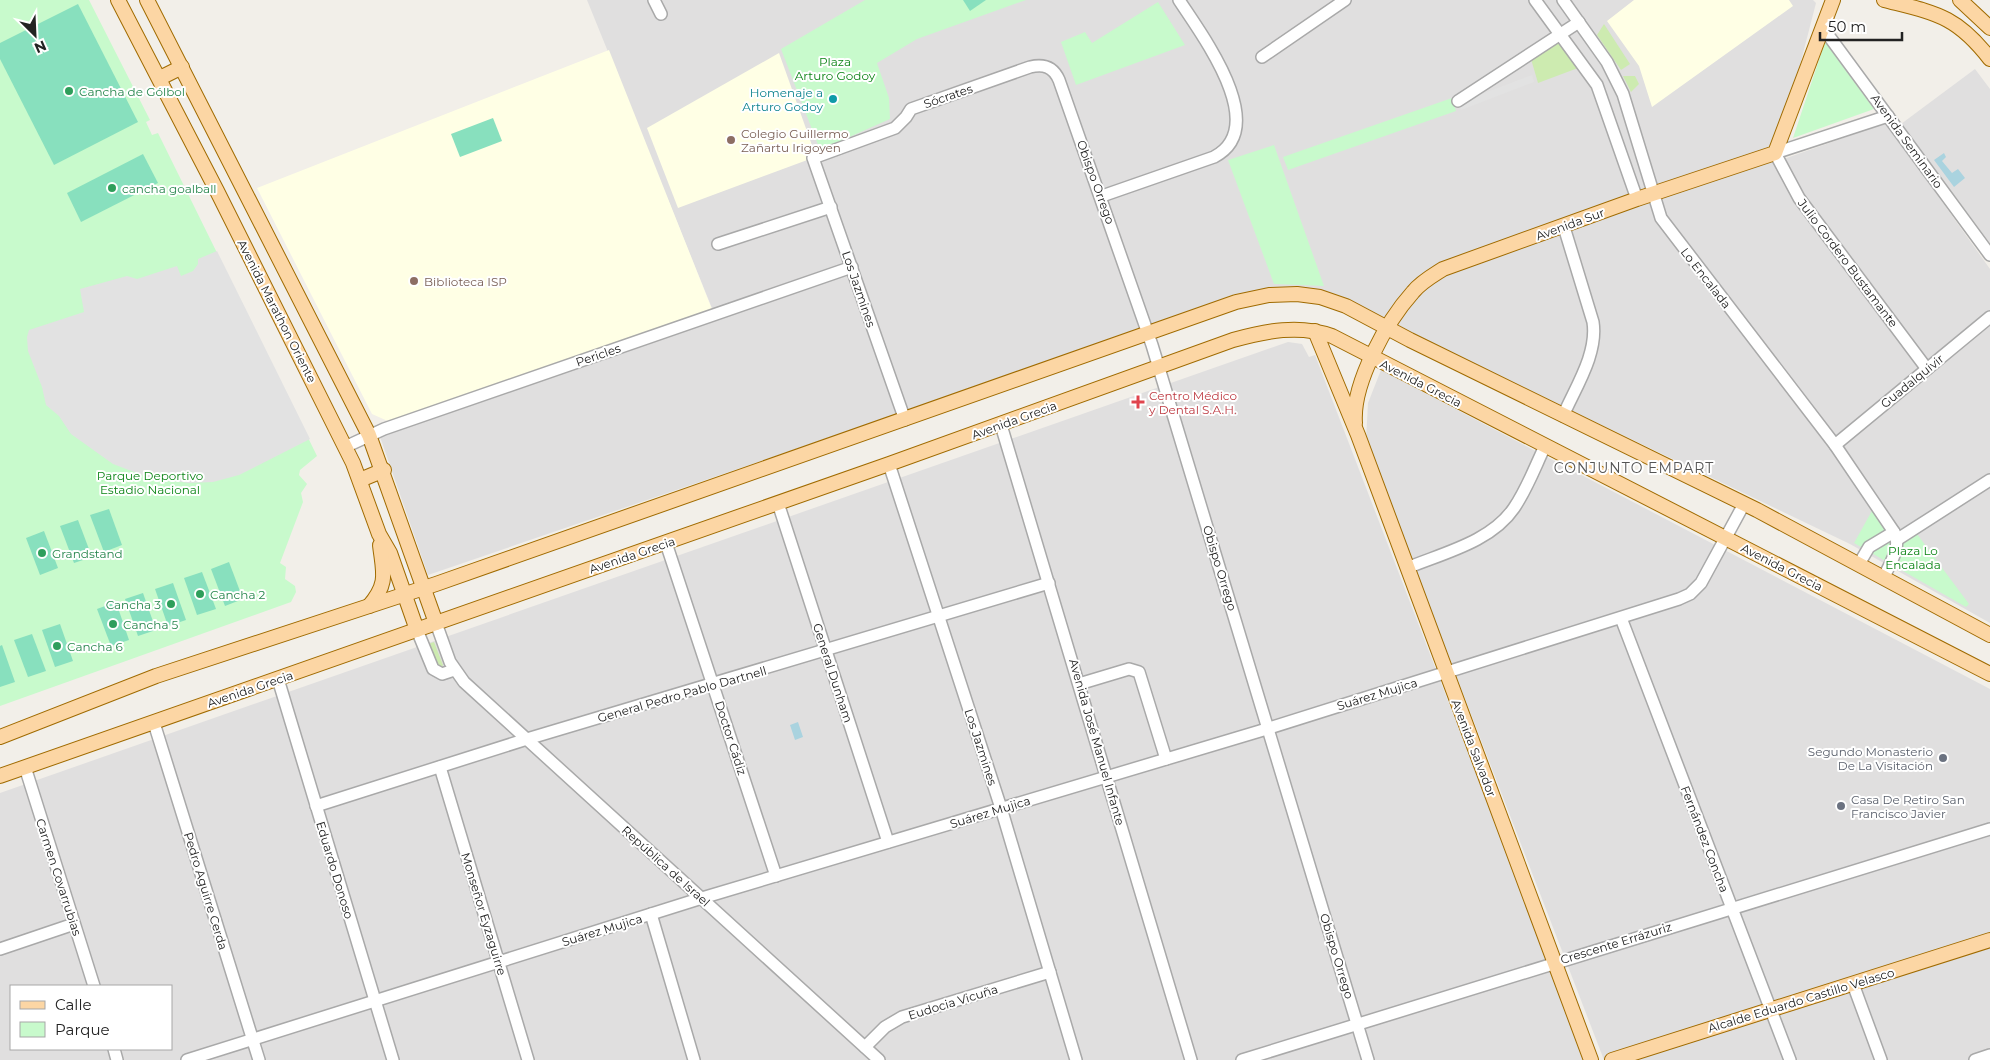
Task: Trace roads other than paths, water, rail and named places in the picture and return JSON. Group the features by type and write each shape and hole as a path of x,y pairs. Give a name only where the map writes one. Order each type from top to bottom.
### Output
{"main road":[{"name":"Avenida Marathon Oriente","path":"118,0 160,78 345,447 360,480 378,534 390,553 417,630"},
{"name":"Avenida Marathon Oriente","path":"147,0 370,435 384,470 436,623"},
{"path":"1775,153 1833,0"},
{"path":"1884,0 1950,19 1964,29 1990,59"},
{"path":"1960,0 1990,28"},
{"path":"160,78 182,67"},
{"name":"Avenida Sur","path":"1387,329 1414,291 1443,269 1654,193 1775,153"},
{"path":"0,737 156,676 424,588 1247,299 1287,294 1328,299 1744,504 1884,577 1990,636"},
{"name":"Avenida Grecia","path":"0,776 1001,425 1159,367 1256,334 1291,329 1315,331 1332,336 1990,674"},
{"name":"Avenida Salvador","path":"1358,435 1356,405 1373,358 1387,329"},
{"name":"Avenida Salvador","path":"1315,331 1358,435 1591,1060"},
{"path":"360,480 384,470"},
{"path":"368,606 384,583 384,570 378,534"},
{"name":"Alcalde Eduardo Castillo Velasco","path":"1612,1060 1990,940"}],"street":[{"path":"654,0 661,14"},
{"path":"1102,196 1214,157 1229,145 1235,130 1233,102 1224,70 1179,0"},
{"path":"1262,57 1345,0"},
{"path":"1535,0 1597,85 1637,199"},
{"name":"Lo Encalada","path":"1563,0 1607,62 1623,94 1665,224 1834,444 1896,536"},
{"path":"1458,101 1579,22"},
{"name":"Avenida Seminario","path":"1823,28 1990,255"},
{"name":"Sócrates","path":"813,158 895,128 906,118 911,109 1038,65 1050,68 1059,80"},
{"name":"Obispo Orrego","path":"1059,80 1102,196 1159,367 1368,1060"},
{"name":"Avenida Sur","path":"1775,153 1888,116"},
{"name":"Julio Cordero Bustamante","path":"1775,153 1799,198 1927,369"},
{"name":"Los Jazmines","path":"813,158 905,420"},
{"path":"718,244 831,207"},
{"path":"1563,416 1592,349 1594,332 1593,322 1564,227"},
{"name":"Pericles","path":"345,447 370,435 852,267"},
{"name":"Guadalquivir","path":"1834,444 1990,317"},
{"name":"Avenida José Manuel Infante","path":"1001,425 1191,1060"},
{"path":"1407,568 1475,540 1497,527 1520,499 1545,446"},
{"name":"Los Jazmines","path":"889,464 1001,808 1076,1060"},
{"path":"1859,564 1869,547 1896,536 1990,480"},
{"name":"General Dunham","path":"778,503 888,842"},
{"name":"Suárez Mujica","path":"187,1060 702,898 1268,728 1679,599 1694,591 1704,579 1744,504"},
{"path":"1884,577 1896,536"},
{"name":"Doctor Cádiz","path":"666,543 776,876"},
{"name":"General Pedro Pablo Dartnell","path":"316,806 527,739 713,685 1049,583"},
{"name":"Fernández Concha","path":"1621,618 1790,1060"},
{"name":"República de Israel","path":"436,623 454,670 464,682 879,1060"},
{"path":"417,630 433,669 442,674 454,670"},
{"path":"1079,684 1130,669 1139,672 1166,759"},
{"name":"Eduardo Donoso","path":"278,679 393,1060"},
{"name":"Pedro Aguirre Cerda","path":"154,723 259,1060"},
{"name":"Carmen Covarrubias","path":"25,767 94,985"},
{"name":"Monseñor Eyzaguirre","path":"440,767 528,1060"},
{"name":"Crescente Errázuriz","path":"1242,1060 1731,907 1990,829"},
{"path":"651,914 694,1060"},
{"path":"0,949 74,924"},
{"name":"Eudocia Vicuña","path":"865,1047 885,1027 902,1017 1050,972"},
{"path":"1853,984 1881,1060"},
{"path":"1975,1060 1990,1056"}],"water":[{"path":"1944,153 1946,157 1942,161 1952,173 1958,169 1965,178 1954,187 1934,160"},
{"path":"798,722 803,737 795,740 790,725"}],"place":[{"name":"Cancha de Gólbol","path":"69,91"},
{"name":"Homenaje a Arturo Godoy","path":"833,99"},
{"name":"Colegio Guillermo Zañartu Irigoyen","path":"731,140"},
{"name":"cancha goalball","path":"112,188"},
{"name":"Biblioteca ISP","path":"414,281"},
{"name":"Centro Médico y Dental S.A.H.","path":"1138,402"},
{"name":"Grandstand","path":"42,553"},
{"name":"Cancha 2","path":"200,594"},
{"name":"Cancha 3","path":"171,604"},
{"name":"Cancha 5","path":"113,624"},
{"name":"Cancha 6","path":"57,646"},
{"name":"Segundo Monasterio De La Visitación","path":"1943,758"},
{"name":"Casa De Retiro San Francisco Javier","path":"1841,806"}],"district":[{"name":"CONJUNTO EMPART","path":"1634,468"}],"park label":[{"name":"Plaza Arturo Godoy","path":"835,68"},
{"name":"Parque Deportivo Estadio Nacional","path":"150,482"},
{"name":"Plaza Lo Encalada","path":"1913,557"}]}
